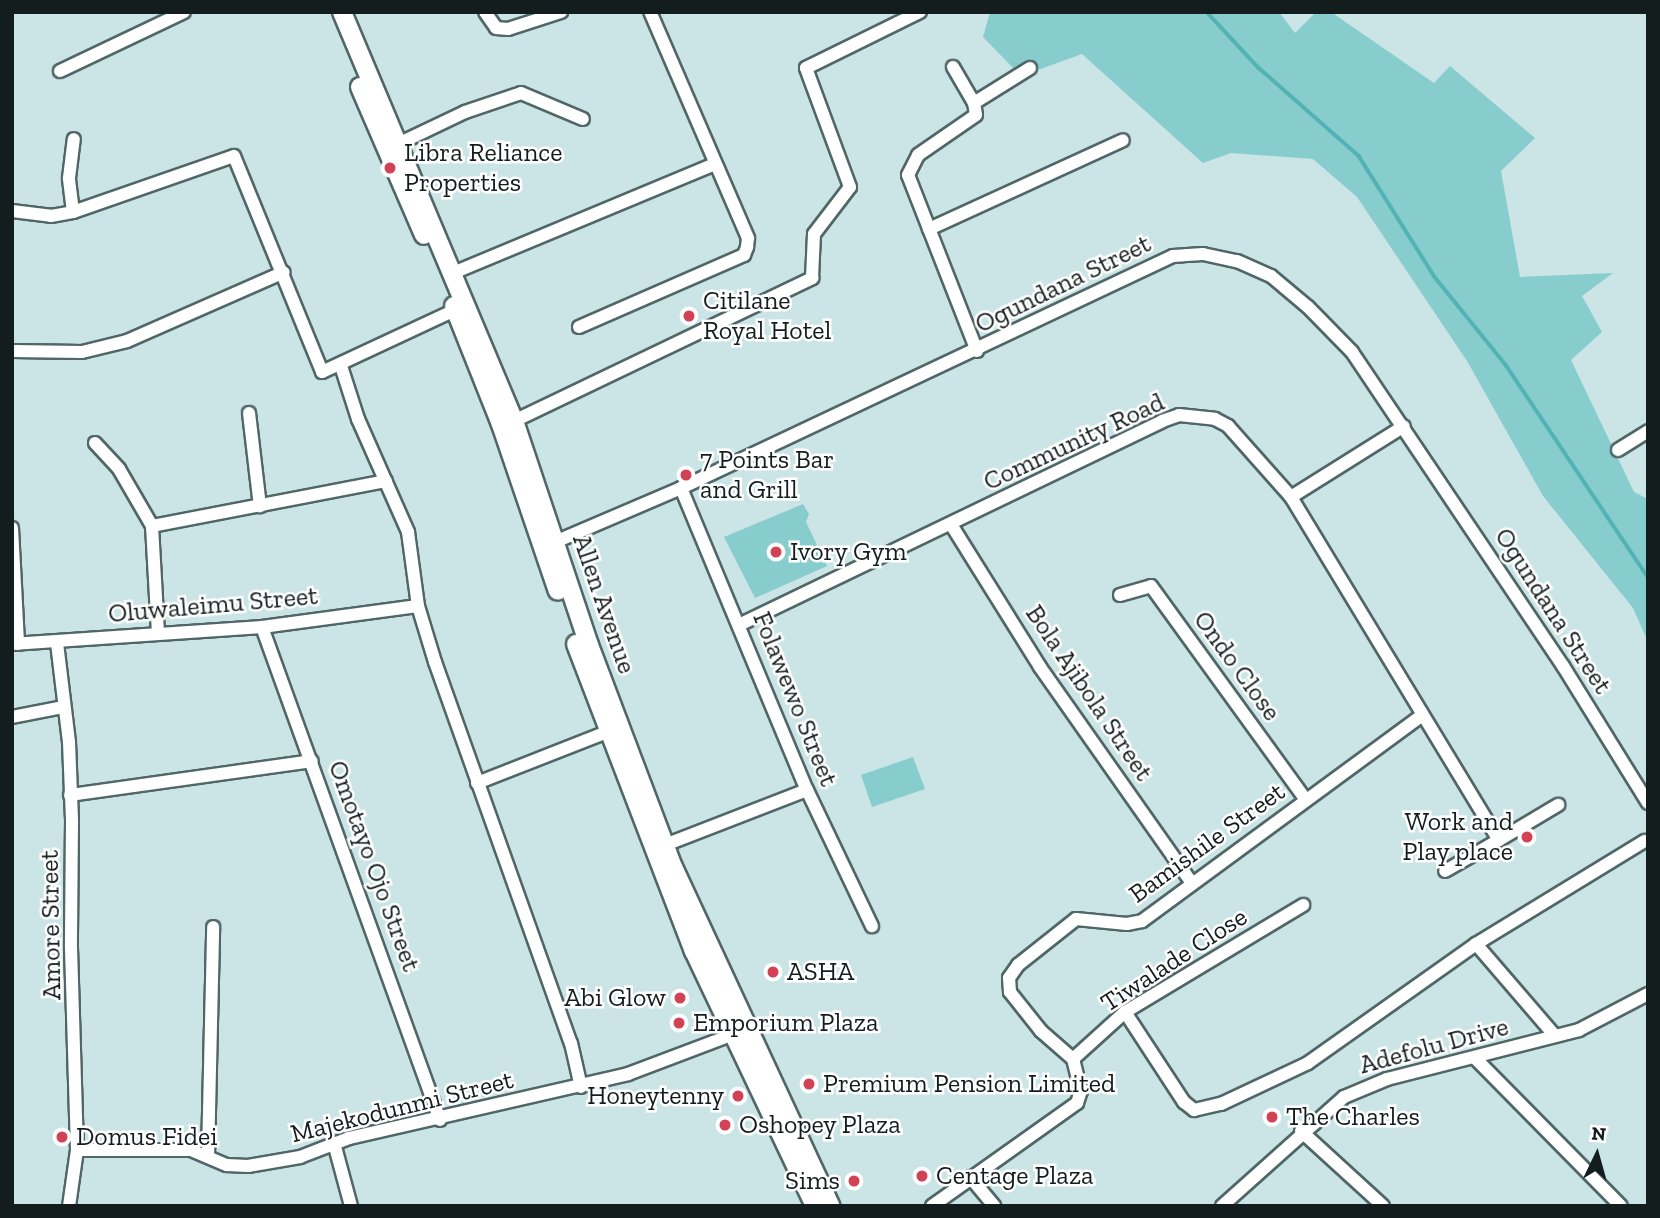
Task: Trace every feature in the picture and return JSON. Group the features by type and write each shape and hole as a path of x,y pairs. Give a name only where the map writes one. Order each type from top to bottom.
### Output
{"main road":[{"name":"Allen Avenue","path":"329,12 501,424 607,732 731,1035 815,1206"},
{"name":"Allen Avenue","path":"342,12 514,421 614,715 665,845 705,942 830,1206"}],"street":[{"path":"60,71 184,12"},
{"path":"485,12 496,27 508,29 561,12"},
{"path":"579,327 744,255 748,239 713,165 650,12"},
{"path":"514,421 812,278 814,234 850,187 806,68 920,12"},
{"path":"953,67 974,103 976,115 918,155 911,166 911,190 976,351"},
{"path":"974,103 1030,68"},
{"path":"398,144 465,112 521,93 583,119"},
{"path":"73,212 68,178 74,139"},
{"path":"929,229 1123,140"},
{"path":"12,211 51,216 73,212 234,156 284,272 322,372 341,366 455,310"},
{"path":"453,273 713,165"},
{"name":"Ogundana Street","path":"555,542 681,488 1173,256 1203,254 1237,261 1271,276 1308,306 1352,352 1404,426 1648,803"},
{"path":"12,351 82,352 127,341 284,272"},
{"path":"341,366 408,532 418,606 477,783 571,1043 581,1087"},
{"path":"248,413 260,506"},
{"name":"Community Road","path":"741,624 952,526 1179,415 1215,419 1228,426 1291,497 1421,716 1499,840"},
{"path":"1291,497 1404,426"},
{"path":"1618,450 1648,431"},
{"path":"95,443 119,468 152,526 158,633"},
{"path":"152,526 386,481"},
{"name":"Folawewo Street","path":"681,488 741,624 807,790 872,926"},
{"name":"Bola Ajibola Street","path":"952,526 1040,667 1192,883"},
{"path":"12,528 15,644"},
{"name":"Ondo Close","path":"1120,595 1151,586 1306,800"},
{"name":"Oluwaleimu Street","path":"15,644 262,627 418,606"},
{"name":"Omotayo Ojo Street","path":"262,627 313,761 440,1121"},
{"name":"Amore Street","path":"57,643 70,795 77,1150 69,1206"},
{"path":"12,717 63,707"},
{"name":"Bamishile Street","path":"1073,1059 1017,1003 1009,978 1076,919 1127,924 1142,921 1421,716"},
{"path":"477,783 607,732"},
{"path":"70,795 313,761"},
{"path":"665,845 807,790"},
{"path":"1445,871 1558,805"},
{"path":"1125,1012 1184,1102 1194,1110 1206,1108 1308,1063 1476,944 1645,841"},
{"name":"Tiwalade Close","path":"1073,1059 1125,1012 1304,905"},
{"path":"208,1156 213,928"},
{"path":"1476,944 1555,1036"},
{"name":"Adefolu Drive","path":"1222,1206 1301,1131 1343,1097 1366,1087 1579,1030 1648,994"},
{"name":"Majekodunmi Street","path":"77,1150 191,1150 227,1165 248,1166 300,1157 334,1143 581,1087 731,1035"},
{"path":"932,1206 1077,1103 1081,1091 1073,1059"},
{"path":"1476,1059 1621,1206"},
{"path":"1301,1131 1383,1206"},
{"path":"334,1143 351,1206"},
{"path":"970,1177 994,1206"}],"shaded area":[{"path":"990,12 1279,12 1295,33 1316,12 1331,12 1434,83 1450,66 1535,138 1501,171 1520,277 1613,273 1582,296 1602,332 1571,360 1634,492 1648,499 1648,642 1633,608 1543,496 1467,361 1357,197 1313,159 1231,153 1203,163 1082,54 1021,76 983,37"},
{"name":"Ivory Gym","path":"803,504 809,514 806,522 827,566 755,598 724,537"},
{"path":"913,757 925,789 872,807 861,775"}],"waterway":[{"path":"1207,12 1258,67 1359,156 1435,277 1506,365 1648,577"}],"place":[{"name":"Libra Reliance Properties","path":"390,168"},
{"name":"Citilane Royal Hotel","path":"689,316"},
{"name":"7 Points Bar and Grill","path":"686,475"},
{"name":"Ivory Gym","path":"776,552"},
{"name":"Work and Play place","path":"1527,837"},
{"name":"ASHA","path":"773,972"},
{"name":"Abi Glow","path":"680,998"},
{"name":"Emporium Plaza","path":"679,1023"},
{"name":"Premium Pension Limited","path":"809,1084"},
{"name":"Honeytenny","path":"738,1096"},
{"name":"The Charles","path":"1272,1117"},
{"name":"Oshopey Plaza","path":"725,1125"},
{"name":"Domus Fidei","path":"62,1137"},
{"name":"Centage Plaza","path":"922,1176"},
{"name":"Sims","path":"854,1181"}]}
